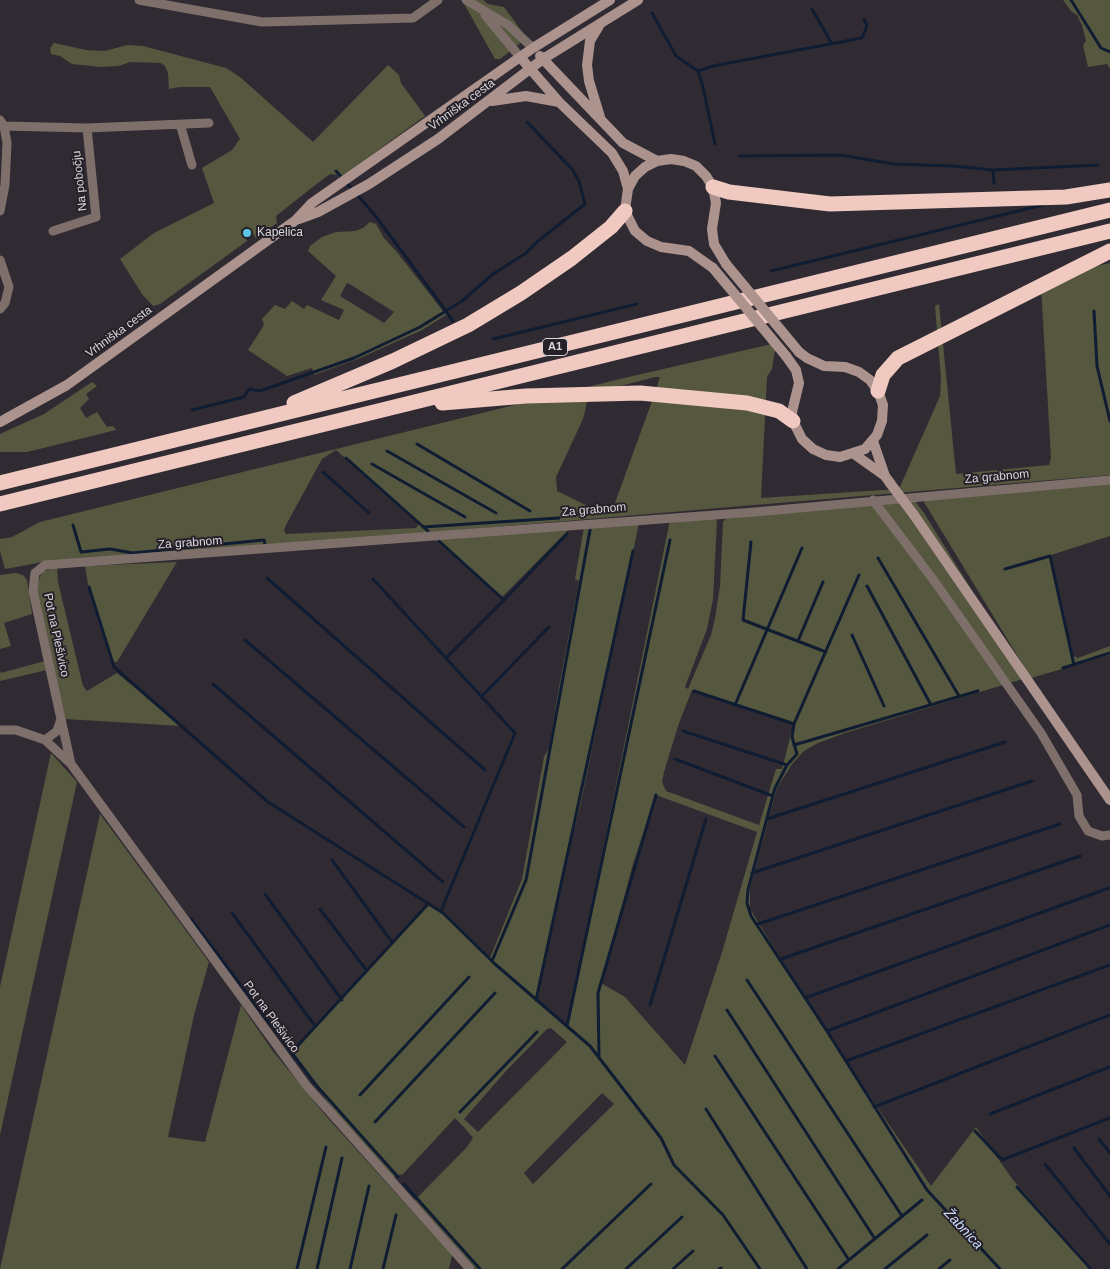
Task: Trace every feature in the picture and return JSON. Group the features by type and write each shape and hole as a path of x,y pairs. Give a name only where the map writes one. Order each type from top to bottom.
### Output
{"highway":[{"path":"713,187 729,192 830,204 1056,197 1110,190"},
{"name":"A1","path":"0,483 1110,210"},
{"path":"251,421 393,361 468,325 521,294 572,258 611,227 625,211"},
{"name":"A1","path":"0,504 1110,231"},
{"path":"878,391 883,375 898,358 1110,251"},
{"path":"381,410 526,396 640,392 747,403 779,411 795,427"}],"main road":[{"name":"Vrhniška cesta","path":"0,422 67,385 296,220 318,212 327,200 360,172 532,48 610,0"},
{"name":"Vrhniška cesta","path":"327,200 369,184 489,102 531,68 638,0"},
{"path":"601,24 590,41 586,65 601,120"},
{"path":"532,48 623,143 657,161"},
{"path":"520,57 559,102 612,153 623,171 628,189"},
{"path":"489,102 526,96 559,102"},
{"path":"671,159 684,161 696,166 706,176 713,187 716,203 712,229 714,244 726,264 800,352 806,358 824,366 845,367 858,372 870,380 878,391 883,406 882,421 873,441 866,449 840,457 826,455 813,449 795,427 792,412 799,383 796,370 786,356 713,268 689,251 661,248 646,242 635,231 625,211 628,189 635,176 645,167 657,161 671,159"},
{"path":"873,441 888,479 1110,800"},
{"path":"854,454 888,479"}],"street":[{"path":"140,0 262,22 405,19 413,18 438,0"},
{"path":"466,0 508,25 532,48"},
{"path":"480,9 520,57"},
{"path":"0,211 7,164 2,123 87,128 210,123"},
{"path":"180,124 192,165"},
{"name":"Na pobočju","path":"53,230 96,216 87,128"},
{"path":"0,260 9,288 5,303 0,309"},
{"name":"Za grabnom","path":"80,563 755,512 1110,480"},
{"path":"873,500 936,582 1041,734 1077,795 1079,816 1088,831 1102,836 1110,835"},
{"name":"Pot na Plešivico","path":"71,764 33,591 35,573 46,565 80,563"},
{"path":"45,740 57,731 61,719"},
{"name":"Pot na Plešivico","path":"0,730 16,730 45,740 71,764 306,1085 470,1269"}],"green space":[{"path":"462,0 483,0 488,4 504,7 527,38 500,59 495,59"},
{"path":"1063,0 1110,0 1110,69 1107,64 1088,67 1083,45 1086,41 1082,25 1077,15 1071,11"},
{"path":"54,43 86,50 105,51 127,45 143,46 226,68 240,77 313,142 388,65 399,75 401,83 425,116 340,178 337,175 330,174 276,216 277,223 256,238 247,226 241,230 247,241 160,304 153,306 142,294 120,259 154,233 214,203 202,168 232,150 240,139 210,87 179,87 169,89 168,73 165,66 161,63 130,62 119,66 101,67 72,64 60,56 51,54 50,48"},
{"path":"370,222 376,224 384,238 446,315 422,330 360,358 314,375 312,368 287,376 248,350 264,325 262,319 275,305 285,309 292,301 304,309 307,305 339,320 344,310 321,300 336,276 308,251 310,246 322,237 336,232 355,231 363,228","holes":["348,283 394,312 384,323 340,296"]},
{"path":"1110,263 1110,475 139,557 54,560 5,569 0,551 0,539 12,537 40,522 620,379 776,343 772,369 767,377 761,498 899,489 940,396 941,378 935,306 939,304 956,474 1049,465 1051,458 1041,286 1086,268","holes":["660,377 612,511 594,509 557,491 556,477 583,419 589,394","336,450 419,524 416,528 286,534 284,530 286,525 322,459"]},
{"path":"92,382 97,386 86,394 89,399 80,408 86,418 97,412 107,427 113,426 116,430 27,452 0,452 0,434 44,414"},
{"path":"1110,483 1110,536 1051,555 1052,568 1073,656 1078,658 1110,646 1110,655 1031,678 924,502 927,499"},
{"path":"915,501 1026,678 845,733 818,743 804,751 792,764 777,788 750,889 750,909 821,1025 931,1186 976,1127 1013,1180 1093,1269 476,1269 415,1200 467,1147 473,1138 464,1127 455,1118 403,1174 393,1177 342,1121 291,1053 429,903 441,911 490,958 522,879 544,757 549,748 579,581 575,579 584,527 639,523 581,802 536,998 567,1026 670,520 714,517 717,521 713,599 707,629 685,687 688,689 711,635 715,618 720,586 723,522 728,516","holes":["692,690 794,722 782,769 776,769 759,825 666,791 662,782 679,723","656,795 757,832 723,949 685,1065 625,997 601,983 633,864","551,1028 567,1042 478,1132 464,1119 506,1071 547,1029","602,1093 614,1104 533,1184 524,1173"]},
{"path":"569,529 503,596 499,596 436,540"},
{"path":"177,562 117,662 111,662 89,590 85,566"},
{"path":"57,567 58,582 83,686 87,691 117,673 181,726 65,719 36,588 42,572"},
{"path":"15,573 23,575 27,580 32,614 4,623 11,646 0,649 0,575"},
{"path":"45,661 47,670 0,681 0,671 1,673"},
{"path":"51,753 77,782 0,1135 0,987"},
{"path":"100,814 209,962 194,1015 168,1137 205,1142 241,1005 272,1050 326,1116 452,1255 449,1269 0,1269"}],"waterway":[{"path":"1071,0 1101,48 1110,52"},
{"path":"812,9 832,44"},
{"path":"652,13 676,56 698,71 715,144"},
{"path":"698,71 713,66 862,38 867,26 864,19"},
{"path":"336,171 374,214 446,311 462,301 493,274 526,253 538,241 585,204 579,181 572,169 527,122"},
{"path":"739,156 841,155 894,164 953,166 993,170 994,183"},
{"path":"993,170 1098,165"},
{"path":"771,271 1043,205"},
{"path":"493,339 637,304"},
{"path":"192,410 244,397 249,389 260,391 354,358 420,327 446,311 453,321"},
{"path":"1094,311 1097,366 1110,421"},
{"path":"417,444 530,511"},
{"path":"387,451 496,513"},
{"path":"346,458 428,531"},
{"path":"372,464 465,517"},
{"path":"323,472 369,513"},
{"path":"423,527 559,518"},
{"path":"73,525 81,552 110,549 133,553 264,540 265,545"},
{"path":"492,961 526,880 590,530"},
{"path":"504,600 567,534"},
{"path":"567,1026 670,540"},
{"path":"439,541 504,600 446,658"},
{"path":"751,542 743,620 826,652"},
{"path":"735,705 802,548"},
{"path":"536,1000 633,551"},
{"path":"1005,569 1050,556 1074,665"},
{"path":"878,558 959,696"},
{"name":"Žabnica","path":"859,575 794,724 792,737 797,754 787,765 775,788 748,890 747,903 751,916 827,1031 927,1190 1000,1269"},
{"path":"267,578 485,770"},
{"path":"373,579 515,733 441,911"},
{"path":"798,641 823,582"},
{"path":"867,586 931,705"},
{"path":"89,587 114,667 268,802 443,913 495,964 590,1046 661,1138 674,1165 723,1215 760,1269"},
{"path":"481,697 549,627"},
{"path":"852,635 884,706"},
{"path":"245,640 464,827"},
{"path":"1063,668 1110,653"},
{"path":"213,684 443,882"},
{"path":"694,691 794,724"},
{"path":"794,745 978,691"},
{"path":"683,731 787,765"},
{"path":"767,819 1005,742"},
{"path":"675,759 773,796"},
{"path":"752,873 1032,781"},
{"path":"599,1058 598,993 656,795"},
{"path":"650,1005 706,819"},
{"path":"758,924 1060,824"},
{"path":"781,959 1080,856"},
{"path":"332,860 392,942"},
{"path":"805,998 1109,888"},
{"path":"265,894 342,1000"},
{"path":"291,1053 429,903"},
{"path":"320,909 367,971"},
{"path":"232,913 315,1026"},
{"path":"191,919 316,1085 398,1177"},
{"path":"827,1031 1110,925"},
{"path":"846,1061 1110,965"},
{"path":"360,1095 469,977"},
{"path":"747,980 902,1216"},
{"path":"375,1122 495,993"},
{"path":"727,1010 875,1239"},
{"path":"874,1107 1110,1015"},
{"path":"460,1112 537,1032"},
{"path":"715,1056 849,1260"},
{"path":"990,1114 1110,1067"},
{"path":"706,1109 807,1269"},
{"path":"975,1131 1002,1160 1110,1118"},
{"path":"1099,1139 1110,1153"},
{"path":"297,1269 326,1147"},
{"path":"1074,1148 1110,1196"},
{"path":"317,1269 342,1158"},
{"path":"1045,1164 1110,1244"},
{"path":"404,1184 480,1269"},
{"path":"562,1269 651,1184"},
{"path":"350,1269 369,1186"},
{"path":"1017,1187 1091,1269"},
{"path":"838,1269 922,1200"},
{"path":"383,1269 396,1215"},
{"path":"626,1269 682,1217"},
{"path":"885,1269 927,1235"},
{"path":"673,1269 693,1251"},
{"path":"939,1269 950,1260"}],"place":[{"name":"Kapelica","path":"247,233"}]}
